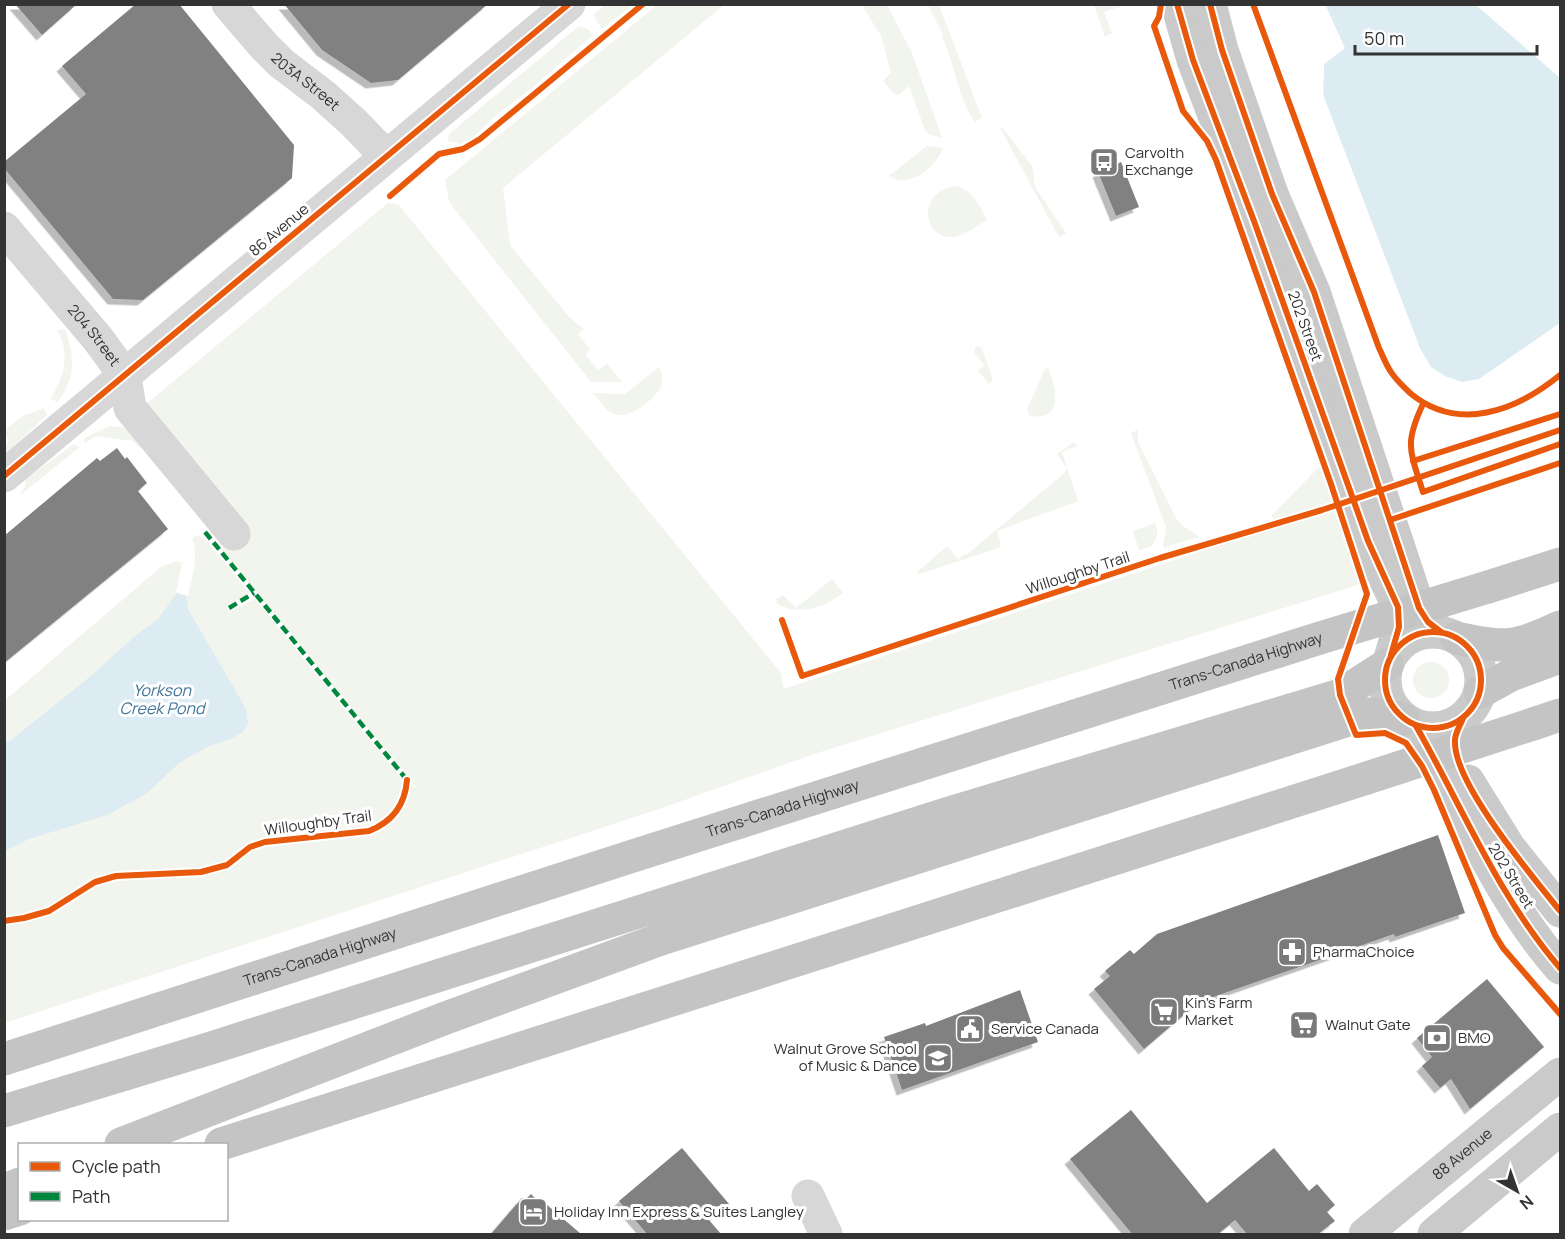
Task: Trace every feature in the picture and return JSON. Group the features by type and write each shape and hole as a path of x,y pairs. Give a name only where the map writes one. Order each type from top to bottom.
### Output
{"highway":[{"name":"Trans-Canada Highway","path":"4,1059 636,855 1560,564"},
{"path":"1449,635 1479,643 1508,646 1534,639 1560,627"},
{"path":"1472,705 1511,675 1560,657"},
{"path":"4,1112 946,814 1340,694 1389,660"},
{"path":"124,1143 432,1023 661,939 1367,714 1383,714 1409,723"},
{"path":"224,1143 1548,719"}],"main road":[{"name":"202 Street","path":"1177,4 1193,60 1254,221 1368,541 1398,607 1399,627 1389,660"},
{"name":"202 Street","path":"1210,4 1222,50 1272,194 1314,292 1419,608 1428,622 1449,635"},
{"path":"1429,632 1449,635 1471,650 1478,662 1481,675 1472,705 1441,728 1409,723 1392,707 1386,694 1384,677 1389,660 1409,638 1429,632"},
{"name":"202 Street","path":"1472,705 1455,739 1458,764 1509,848 1560,911"},
{"name":"202 Street","path":"1409,723 1489,865 1542,947 1560,968"},
{"name":"88 Avenue","path":"1365,1234 1560,1074"},
{"path":"1434,1234 1560,1129"}],"street":[{"name":"203A Street","path":"228,4 270,52 331,102 386,156"},
{"name":"86 Avenue","path":"4,476 569,4"},
{"name":"204 Street","path":"4,228 73,309 125,376 130,408 234,534"},
{"path":"808,1196 826,1234"}],"shaded area":[{"path":"605,5 633,5 602,29 594,14"},
{"path":"657,5 724,5 503,188 510,245 569,317 584,329 578,334 590,349 585,354 598,370 607,364 622,382 591,382 455,210 449,201 445,180"},
{"path":"862,5 887,5 912,53 942,138 928,134 925,130 909,86 898,95 894,94 883,81 891,73 881,36"},
{"path":"928,5 939,5 982,118 975,122 961,92 942,37 943,34"},
{"path":"1094,5 1126,5 1104,12 1112,33 1105,37"},
{"path":"579,26 588,29 593,35 471,139 460,144 447,141 450,133"},
{"path":"1002,127 1032,166 1035,187 1066,233 1059,237 1000,128"},
{"path":"927,146 943,148 928,169 913,178 904,180 896,180 889,176"},
{"path":"956,186 971,195 987,220 962,235 943,236 930,223 928,214 930,204 943,189"},
{"path":"388,203 398,204 781,673 784,689 1274,527 1272,515 1320,466 1361,584 814,754 662,808 5,1023 4,701 161,567 177,561 182,563 176,592 188,596 195,560 192,538 198,535 205,539 250,593 226,606 229,612 255,599 404,781 417,788 221,549 226,544 145,405"},
{"path":"65,329 71,349 72,366 68,383 58,402 50,399 59,383 65,357 57,330"},
{"path":"978,346 982,348 993,380 989,384 978,371 984,365 974,352"},
{"path":"659,367 662,378 658,391 642,406 629,413 613,414 593,393 625,394"},
{"path":"1048,368 1055,393 1053,408 1049,413 1041,416 1030,416 1027,409 1045,369"},
{"path":"44,408 47,415 5,454 5,445 9,441 5,430 23,416"},
{"path":"109,426 128,428 145,444 140,448 133,441 96,436 84,444 85,438"},
{"path":"1137,430 1138,442 1176,518 1183,526 1200,537 1167,546 1166,549 1163,545 1166,527 1131,433"},
{"path":"1074,442 1078,446 1062,452 1078,501 997,531 1001,544 999,548 919,574 917,572 946,547 958,559 966,555 1061,476 1067,469 1057,454"},
{"path":"74,444 80,447 19,496 28,477"},
{"path":"1155,523 1157,533 1154,543 1152,546 1139,550 1133,531"},
{"path":"832,579 843,593 828,603 803,610 785,608 777,604 776,599 783,595 796,608"},
{"path":"1431,662 1444,667 1449,680 1444,693 1431,698 1418,693 1413,680 1418,667"}],"water":[{"path":"1325,4 1476,5 1560,78 1560,323 1479,379 1462,382 1445,376 1431,367 1420,348 1324,97 1324,64 1345,48"},
{"name":"Yorkson Creek Pond","path":"177,593 186,596 188,609 246,709 248,723 243,732 207,747 179,763 146,794 107,815 29,839 5,851 5,742 10,741 158,619"}],"building":[{"path":"15,4 77,4 42,35"},
{"path":"136,4 179,4 294,145 292,178 143,300 113,299 4,168 4,162 86,94 62,66"},
{"path":"284,4 488,4 398,80 371,83 322,50"},
{"path":"1121,162 1139,207 1116,216 1098,172"},
{"path":"117,448 147,483 138,491 168,529 4,663 4,536 97,458 100,461"},
{"path":"1438,835 1465,913 1395,937 1394,934 1199,1002 1144,1049 1094,989 1110,976 1105,971 1130,950 1134,954 1157,934"},
{"path":"1487,979 1544,1047 1470,1109 1451,1079 1440,1088 1422,1066 1432,1057 1417,1038"},
{"path":"1020,990 1038,1042 902,1090 884,1037 925,1023 926,1026"},
{"path":"1131,1110 1207,1203 1274,1148 1309,1191 1317,1184 1335,1205 1327,1212 1335,1221 1318,1234 1247,1234 1235,1220 1218,1234 1132,1234 1070,1159"},
{"path":"682,1148 729,1204 709,1220 721,1234 647,1234 619,1201"},
{"name":"Holiday Inn Express & Suites Langley","path":"531,1194 537,1200 539,1198 581,1234 491,1234 522,1198 525,1200"}],"marked path":[{"path":"205,532 407,780"},
{"path":"229,608 254,593"}],"cycle path":[{"path":"4,476 569,4"},
{"path":"390,196 439,154 463,149 480,139 643,4"},
{"path":"1161,4 1159,17 1154,26 1183,111 1207,141 1216,160 1331,484 1367,594 1338,679 1340,695 1356,735 1385,733 1406,743 1422,766 1495,935 1503,948 1560,1014"},
{"path":"1177,4 1193,60 1254,221 1368,541 1398,607 1399,627 1391,655"},
{"path":"1210,4 1222,50 1272,194 1314,292 1419,608 1428,622 1441,632"},
{"path":"1253,4 1379,348 1395,378 1410,393 1428,405 1448,412 1467,414 1506,407 1525,399 1560,375"},
{"path":"1423,404 1411,439 1412,457 1423,492 1560,444"},
{"path":"1413,461 1560,414"},
{"name":"Willoughby Trail","path":"782,620 802,676 1160,558 1322,510 1560,430"},
{"path":"1390,520 1560,463"},
{"path":"1433,632 1451,635 1467,646 1478,662 1481,680 1478,698 1467,714 1451,725 1433,728 1415,725 1399,714 1388,698 1385,680 1388,662 1399,646 1415,635 1433,632"},
{"path":"1463,718 1455,740 1458,758 1466,780 1496,828 1560,911"},
{"path":"1416,726 1482,851 1518,911 1560,968"},
{"name":"Willoughby Trail","path":"4,921 49,911 95,882 116,876 201,872 227,865 250,847 265,842 369,831 384,823 396,812 403,798 407,780"}],"place":[{"name":"Carvolth Exchange","path":"1104,162"},
{"name":"PharmaChoice","path":"1292,952"},
{"name":"Kin's Farm Market","path":"1164,1012"},
{"name":"Walnut Gate","path":"1304,1025"},
{"name":"Service Canada","path":"970,1029"},
{"name":"BMO","path":"1437,1038"},
{"name":"Walnut Grove School of Music & Dance","path":"938,1058"},
{"name":"Holiday Inn Express & Suites Langley","path":"533,1212"}]}
